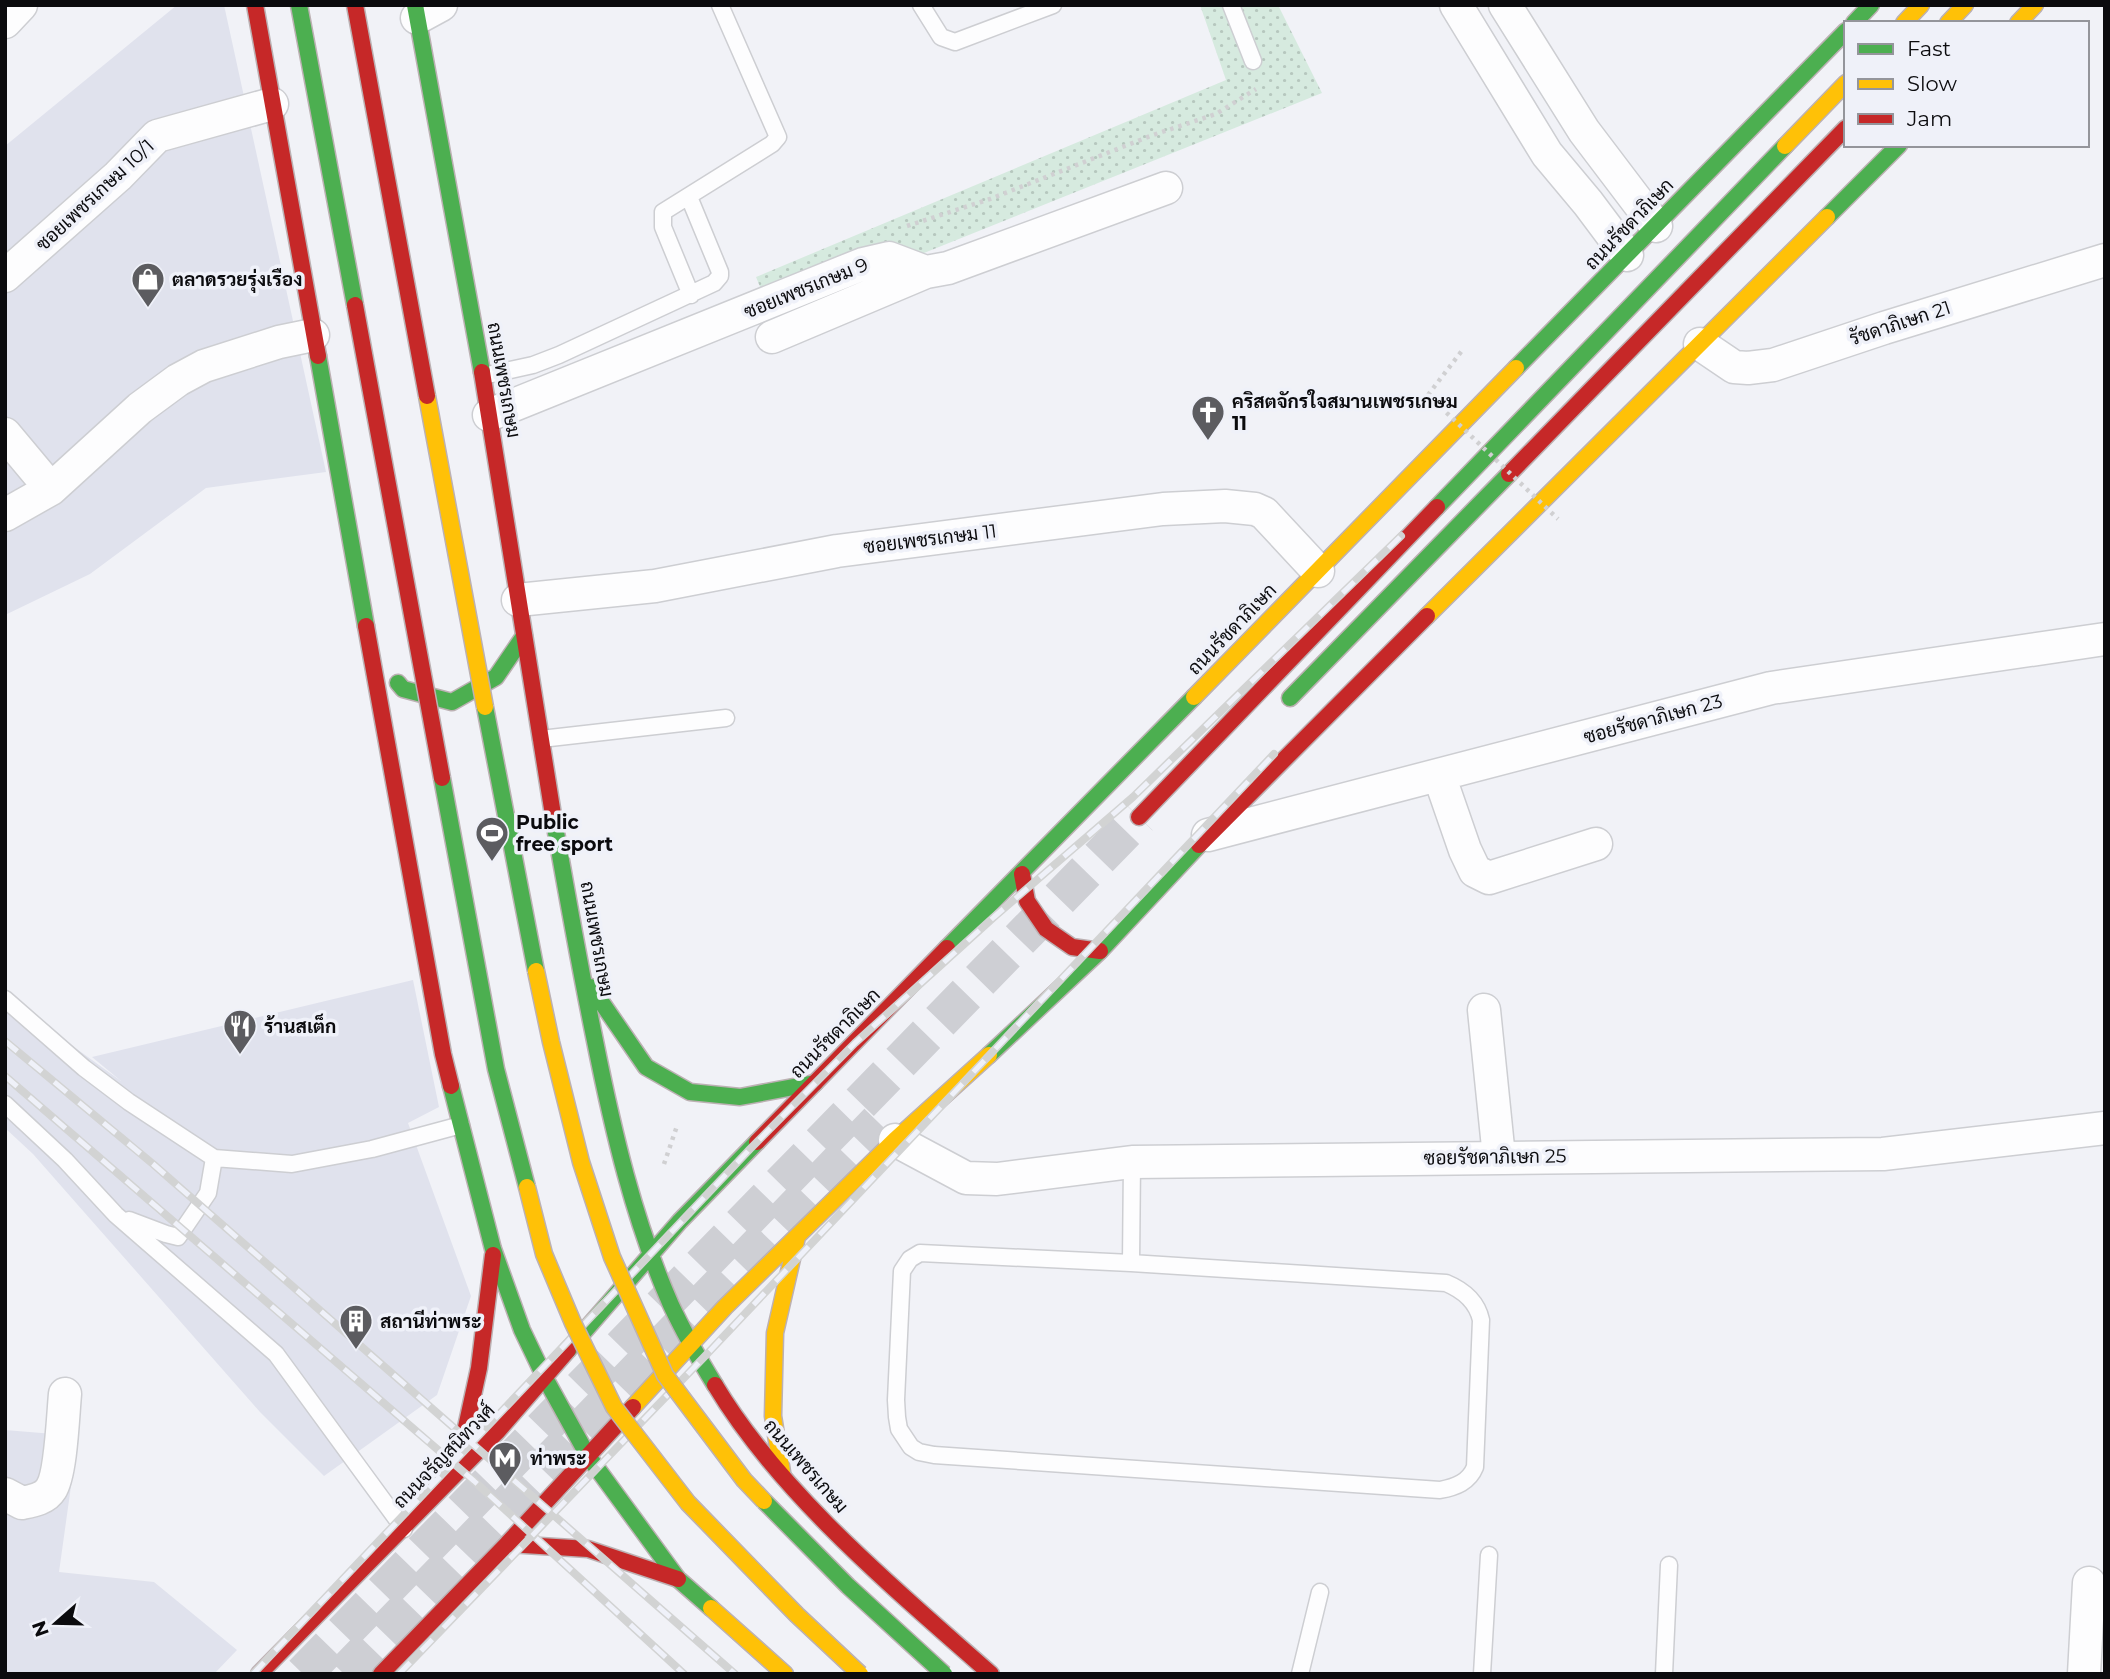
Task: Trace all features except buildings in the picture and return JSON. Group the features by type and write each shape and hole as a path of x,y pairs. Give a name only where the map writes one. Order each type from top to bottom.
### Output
{"main road":[{"path":"255,5 443,1054 494,1249 522,1329 588,1457 678,1579 785,1674"},
{"path":"299,5 496,1069 544,1254 573,1323 614,1407 688,1503 797,1615 860,1674"},
{"path":"355,5 512,855 551,1042 581,1162 612,1256 666,1375 744,1479 848,1586 944,1674"},
{"path":"1906,21 1921,5"},
{"path":"1950,21 1965,5"},
{"path":"2020,21 2035,5"},
{"name":"ถนนเพชรเกษม","path":"424,9 518,600 581,973 608,1112 649,1257 691,1344 721,1395 782,1474 877,1574 991,1674"},
{"name":"ถนนรัชดาภิเษก","path":"649,1257 680,1221 1656,226 1844,29"},
{"path":"1139,817 1844,85"},
{"path":"1283,705 1844,130"},
{"path":"381,1674 507,1544 725,1307 895,1140 1100,951 1208,835 1897,147"},
{"path":"372,659 403,689 452,702 496,677 524,636"},
{"path":"1021,874 1027,901 1046,929 1072,947 1100,951"},
{"path":"581,973 646,1067 690,1092 740,1097 815,1083"},
{"path":"782,1474 773,1416 775,1333 797,1237"},
{"path":"456,1473 479,1368 494,1249"},
{"name":"ถนนจรัญสนิทวงศ์","path":"260,1674 497,1432 649,1257"},
{"path":"507,1544 588,1549 678,1579"}],"street":[{"path":"5,22 21,5"},
{"path":"1456,5 1547,154 1627,255"},
{"path":"1505,5 1584,131 1656,226"},
{"name":"ซอยเพชรเกษม 10/1","path":"5,276 118,177 157,136 272,104"},
{"path":"772,337 926,272 948,268 1166,188"},
{"name":"ซอยเพชรเกษม 9","path":"489,415 863,264 890,258 926,272"},
{"name":"รัชดาภิเษก 21","path":"1700,344 1734,367 1773,365 2105,260"},
{"path":"5,514 51,489 140,408 178,380 204,366 279,342 313,335"},
{"path":"5,433 51,489"},
{"name":"ซอยเพชรเกษม 11","path":"518,600 655,586 836,551 1163,509 1225,506 1255,509 1264,513 1318,571"},
{"name":"ซอยรัชดาภิเษก 23","path":"1208,835 1771,688 2105,639"},
{"path":"1438,775 1475,871 1489,878 1596,844"},
{"path":"1484,1010 1499,1157"},
{"name":"ซอยรัชดาภิเษก 25","path":"895,1140 966,1178 997,1179 1132,1162 1883,1154 2105,1128"},
{"path":"5,1494 22,1503 40,1499 51,1489 58,1465 65,1394"},
{"path":"2084,1674 2089,1583"}],"lane":[{"path":"691,295 662,221 665,210 772,144 778,137 720,5"},
{"path":"921,5 941,37 955,42 1053,5"},
{"path":"1231,5 1253,61"},
{"path":"482,376 526,367 559,355 714,284 720,272 689,197"},
{"path":"541,739 726,718"},
{"path":"5,999 129,1102 215,1158 292,1164 372,1149 461,1125"},
{"path":"5,1104 65,1160 116,1215 276,1354 404,1529"},
{"path":"116,1215 178,1237 208,1193 215,1158"},
{"path":"1131,1263 1132,1162"},
{"path":"924,1252 1131,1263 1446,1283 1461,1290 1478,1310 1481,1320 1475,1467 1472,1474 1462,1483 1440,1490 934,1455 919,1452 904,1440 897,1417 896,1388 902,1271 910,1259 924,1252"},
{"path":"1482,1674 1489,1555"},
{"path":"1664,1674 1669,1565"},
{"path":"1300,1674 1320,1592"}],"path":[{"path":"898,229 990,199 1153,135 1216,114 1262,86 1253,61"},
{"path":"1464,348 1428,395 1558,519"},
{"path":"663,1167 681,1114"}],"shaded area":[{"name":"ตลาดรวยรุ่งเรือง","path":"177,5 224,5 326,472 206,488 90,574 5,615 5,146"},
{"path":"413,980 439,1107 408,1123 471,1296 437,1395 324,1476 260,1412 33,1154 5,1128 5,997 121,1081 92,1057"},
{"path":"5,1430 78,1436 59,1572 154,1582 237,1650 214,1674 5,1674"}],"green space":[{"path":"1200,5 1278,5 1322,93 919,255 763,294 756,277 1226,80"}],"tunnel":[{"path":"303,1674 1139,817"},
{"path":"344,1674 878,1122"}],"railway":[{"path":"253,1674 750,1149 855,1043 994,917 1133,797 1401,536"},
{"path":"399,1674 707,1354 1274,754"},
{"path":"5,1041 153,1164 735,1674"},
{"path":"5,1076 474,1481 684,1674"}],"traffic: fast":[{"path":"299,5 355,305"},
{"path":"415,5 482,372"},
{"path":"1856,21 1871,5"},
{"path":"1516,368 1844,33"},
{"path":"1437,507 1785,146"},
{"path":"1827,217 1897,147"},
{"path":"318,356 366,626"},
{"path":"1290,698 1509,474"},
{"path":"398,683 403,689 452,702 496,677 524,636"},
{"path":"947,948 1194,697"},
{"path":"485,707 536,971"},
{"path":"442,778 496,1069 527,1187"},
{"path":"554,821 609,1108 635,1208 671,1305 715,1385"},
{"path":"989,1055 1100,951 1199,845"},
{"path":"591,987 646,1067 690,1092 740,1097 815,1083"},
{"path":"451,1086 493,1249 522,1330 545,1378 588,1456 678,1579 711,1608"},
{"path":"568,1350 680,1221 757,1142"},
{"path":"764,1501 848,1586 944,1674"}],"traffic: slow":[{"path":"1906,21 1921,5"},
{"path":"1950,21 1965,5"},
{"path":"2020,21 2035,5"},
{"path":"1785,146 1844,85"},
{"path":"1427,616 1827,217"},
{"path":"1194,697 1516,368"},
{"path":"427,396 485,707"},
{"path":"536,971 581,1162 612,1257 665,1375 744,1480 764,1501"},
{"path":"633,1407 725,1307 895,1140 989,1055"},
{"path":"527,1187 544,1254 573,1323 614,1407 688,1503 797,1615 860,1674"},
{"path":"782,1472 773,1416 775,1333 797,1237"},
{"path":"711,1608 785,1674"}],"traffic: jam":[{"path":"255,5 318,356"},
{"path":"355,5 427,396"},
{"path":"1509,474 1844,130"},
{"path":"355,305 442,778"},
{"path":"482,372 554,821"},
{"path":"1139,817 1437,507"},
{"path":"1199,845 1427,616"},
{"path":"366,626 451,1086"},
{"path":"1022,874 1027,901 1046,929 1072,947 1100,951"},
{"path":"757,1142 947,948"},
{"path":"456,1473 479,1368 493,1255"},
{"path":"259,1674 497,1432 568,1350"},
{"path":"715,1385 772,1464 806,1502 879,1574 991,1674"},
{"path":"381,1674 507,1544 633,1407"},
{"path":"507,1544 588,1549 678,1579"}],"place":[{"name":"ตลาดรวยรุ่งเรือง","path":"148,309"},
{"name":"คริสตจักรใจสมานเพชรเกษม 11","path":"1208,442"},
{"name":"Public free sport","path":"492,863"},
{"name":"ร้านสเต็ก","path":"240,1056"},
{"name":"สถานีท่าพระ","path":"356,1351"},
{"name":"ท่าพระ","path":"505,1488"}]}
